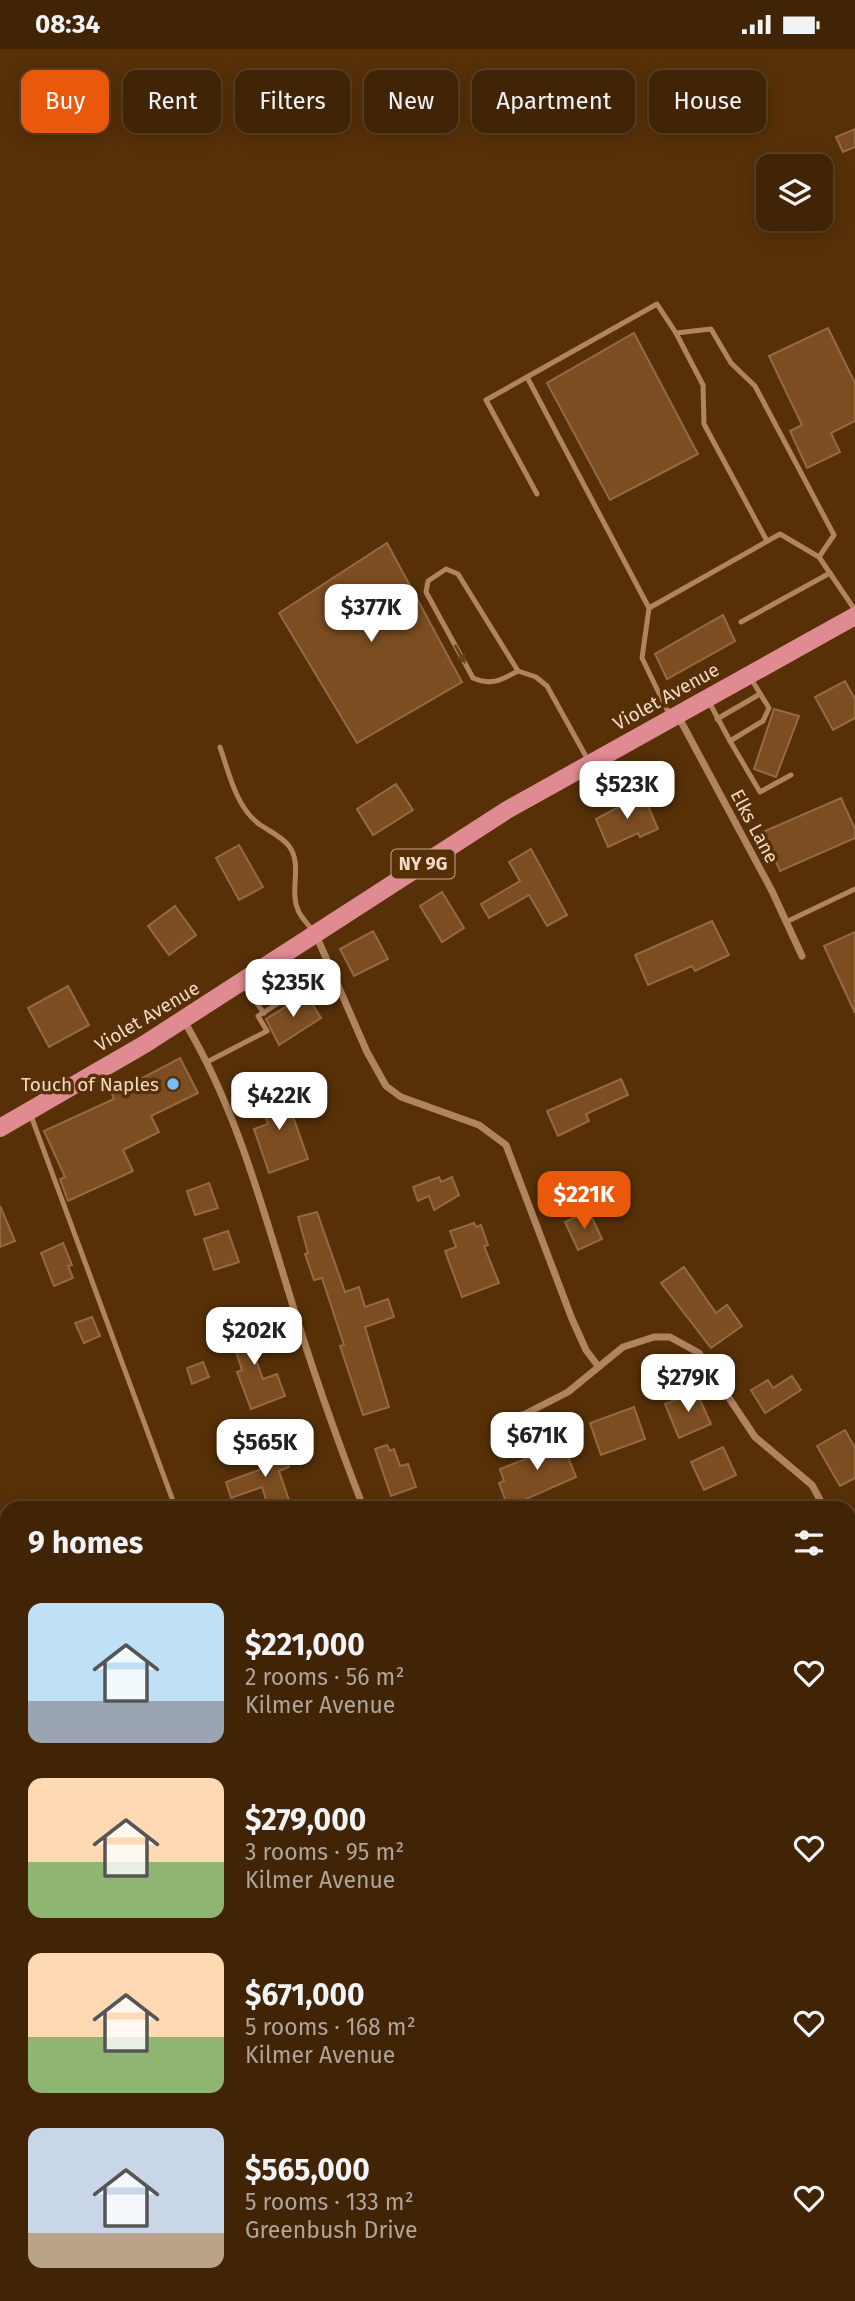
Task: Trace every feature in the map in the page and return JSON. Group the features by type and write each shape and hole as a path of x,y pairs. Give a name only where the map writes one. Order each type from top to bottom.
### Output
{"main road":[{"name":"Violet Avenue","path":"0,1128 183,1020 507,810 855,616"}],"street":[{"name":"Elks Lane","path":"674,715 802,956"},
{"path":"316,934 367,1052 386,1086 401,1097 479,1125 506,1145 572,1319 598,1366"},
{"path":"183,1020 208,1062 241,1137 310,1358 361,1501"},
{"path":"499,1422 525,1414 568,1392 615,1352 638,1340 670,1337 699,1353 755,1437 811,1485 820,1501"}],"lane":[{"path":"537,494 486,400 657,304 676,333 703,385 704,424 767,541"},
{"path":"676,333 711,329 731,363 755,386 834,535 819,557"},
{"path":"527,377 649,608 642,658 674,715"},
{"path":"649,608 780,534 819,557 855,610"},
{"path":"518,671 496,683 487,684 474,678 426,592 428,581 446,569 458,573 518,671 536,677 547,686 590,762"},
{"path":"741,622 830,573"},
{"path":"730,741 763,722 769,708 749,674"},
{"path":"717,719 760,694"},
{"path":"706,697 760,792 791,775"},
{"path":"220,747 239,800 258,823 273,831 290,847 296,865 294,888 298,911 316,934"},
{"path":"786,922 855,889"},
{"path":"208,1062 267,1031 258,1016 299,990 271,963"},
{"path":"241,982 264,1013"},
{"path":"29,1110 173,1501"}],"building":[{"path":"855,129 855,147 843,152 836,137"},
{"path":"828,328 855,383 855,421 831,433 840,452 807,468 790,431 802,425 769,356"},
{"path":"634,333 698,454 610,500 547,383"},
{"path":"387,543 462,682 357,743 279,613"},
{"path":"723,615 735,641 667,679 655,654"},
{"path":"845,681 855,699 855,718 833,730 815,697"},
{"path":"774,709 799,716 776,777 754,769"},
{"path":"396,784 413,810 373,835 357,809"},
{"path":"643,794 658,829 640,837 638,833 608,847 596,819"},
{"path":"841,798 855,829 855,838 780,871 763,832"},
{"path":"239,845 263,887 239,900 216,858"},
{"path":"531,849 567,915 547,926 529,895 489,918 481,904 520,881 509,862"},
{"path":"442,892 464,928 442,942 420,906"},
{"path":"175,906 196,935 169,955 148,926"},
{"path":"712,921 729,955 695,971 692,966 648,985 635,955"},
{"path":"373,931 388,959 354,976 340,949"},
{"path":"855,932 855,1013 824,946"},
{"path":"68,986 89,1025 49,1047 28,1008"},
{"path":"306,994 321,1018 279,1045 266,1019"},
{"path":"180,1058 198,1093 151,1116 159,1132 123,1150 133,1171 68,1201 60,1179 65,1177 44,1131 114,1099 112,1094"},
{"path":"621,1079 628,1095 586,1114 589,1121 558,1136 547,1111"},
{"path":"282,1085 308,1159 269,1173 254,1129 268,1124 257,1094"},
{"path":"439,1177 441,1182 452,1177 459,1195 434,1210 429,1196 418,1201 413,1187"},
{"path":"209,1183 218,1208 195,1215 187,1191"},
{"path":"0,1206 15,1241 0,1247"},
{"path":"589,1211 602,1239 578,1250 565,1222"},
{"path":"317,1212 345,1292 359,1287 365,1307 388,1299 394,1317 365,1327 389,1407 363,1415 340,1346 344,1345 322,1278 314,1280 305,1254 308,1253 298,1217"},
{"path":"474,1223 476,1227 481,1225 488,1245 484,1246 499,1283 462,1297 445,1251 456,1247 450,1231"},
{"path":"228,1231 239,1262 214,1270 204,1239"},
{"path":"63,1243 72,1265 68,1266 73,1278 54,1286 41,1253"},
{"path":"684,1267 716,1313 727,1305 742,1326 711,1348 661,1283"},
{"path":"92,1317 100,1336 84,1343 75,1323"},
{"path":"260,1321 266,1341 251,1346 263,1379 277,1374 285,1396 251,1409 237,1372 242,1370 229,1330"},
{"path":"203,1362 209,1377 192,1384 187,1368"},
{"path":"792,1376 801,1390 765,1413 751,1390 768,1380 773,1388"},
{"path":"696,1391 711,1424 679,1438 665,1404"},
{"path":"634,1407 645,1439 601,1455 590,1423"},
{"path":"845,1430 855,1448 855,1478 840,1486 817,1446"},
{"path":"560,1436 576,1477 522,1501 506,1501 499,1483 504,1481 500,1469 536,1455 533,1447"},
{"path":"280,1444 289,1467 279,1471 289,1501 266,1501 262,1487 231,1498 226,1482 262,1469 256,1453"},
{"path":"387,1445 390,1451 394,1449 400,1466 408,1464 416,1487 391,1496 375,1449"},
{"path":"723,1447 736,1475 704,1490 691,1462"}],"place":[{"name":"Touch of Naples","path":"173,1084"}]}
